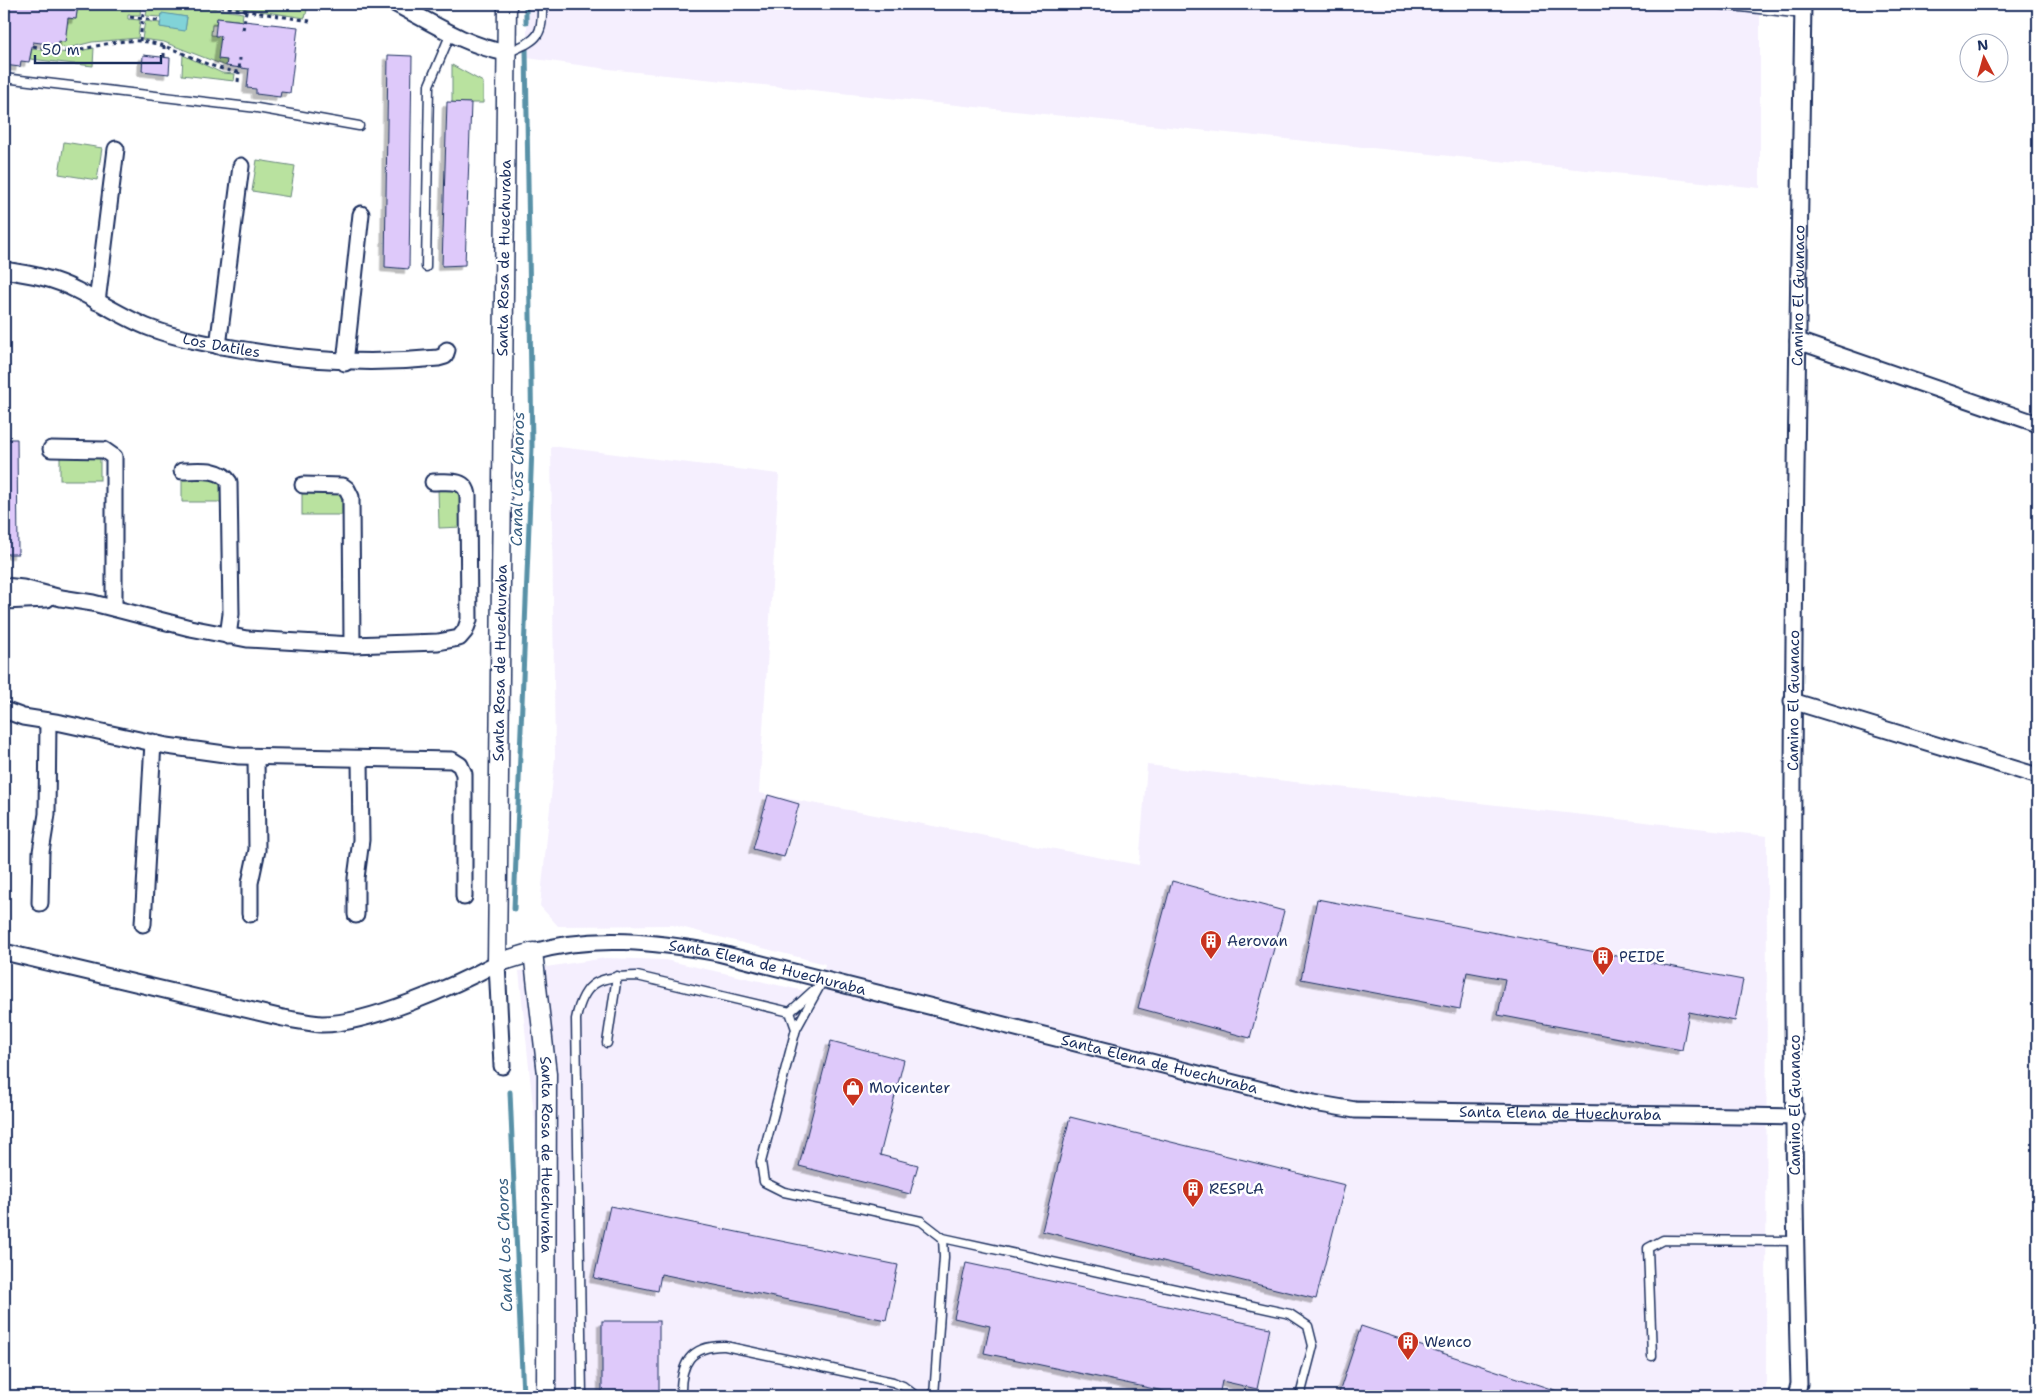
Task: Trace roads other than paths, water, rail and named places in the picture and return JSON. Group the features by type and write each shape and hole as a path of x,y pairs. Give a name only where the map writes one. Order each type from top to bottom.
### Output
{"street":[{"path":"396,4 481,48 507,53"},
{"name":"Santa Rosa de Huechuraba","path":"502,1066 497,963 507,4"},
{"name":"Camino El Guanaco","path":"1799,1392 1795,1241 1796,1117 1792,701 1803,9"},
{"path":"97,302 116,150"},
{"path":"218,346 242,166"},
{"path":"345,363 361,214"},
{"name":"Los Datiles","path":"4,270 48,279 75,289 152,329 218,346 345,363 386,363 438,358 445,356 448,350"},
{"path":"1798,342 2038,424"},
{"path":"51,449 104,450 114,456 114,608"},
{"path":"182,471 215,472 226,477 229,482 231,614 228,636"},
{"path":"4,586 23,588 61,598 114,608 228,636 352,645 450,641 459,638 466,631 469,613 468,491 462,484 433,482"},
{"path":"303,485 343,486 351,497 352,645"},
{"path":"4,601 61,598"},
{"path":"1792,701 2038,776"},
{"path":"4,710 23,717 212,753 256,757 452,760 460,765 464,779 464,897"},
{"path":"4,722 23,717"},
{"path":"40,903 41,852 47,814 48,721"},
{"path":"143,924 153,742"},
{"path":"250,914 250,883 257,850 256,757"},
{"path":"356,915 356,878 362,840 360,759"},
{"name":"Santa Elena de Huechuraba","path":"533,952 575,943 619,941 666,944 718,953 1314,1103 1348,1109 1796,1117"},
{"path":"4,952 283,1018 321,1024 348,1020 390,1008 467,980 497,963 533,952"},
{"name":"Santa Rosa de Huechuraba","path":"533,952 547,1074 546,1396"}],"lane":[{"path":"507,53 535,40 540,35 543,20 542,4"},
{"path":"1714,4 1803,9"},
{"path":"426,267 429,85 451,33"},
{"path":"4,78 257,108 360,126"},
{"path":"582,1396 576,1019 580,999 588,988 599,981 617,976 637,976 790,1012"},
{"path":"607,1043 617,976"},
{"path":"790,1012 822,980"},
{"path":"822,980 796,1029 761,1162 764,1182 784,1192 921,1221 942,1238 1290,1314 1308,1326 1314,1346 1300,1396"},
{"path":"790,1012 796,1029"},
{"path":"934,1396 944,1257 942,1238"},
{"path":"1652,1356 1648,1248 1663,1240 1795,1241"},
{"path":"681,1396 684,1368 700,1349 712,1346 729,1347 893,1382 903,1386 916,1396"}],"water":[{"path":"162,13 187,17 185,31 160,27"}],"waterway":[{"name":"Canal Los Choros","path":"526,4 526,22"},
{"name":"Canal Los Choros","path":"514,909 532,447 526,49"},
{"name":"Canal Los Choros","path":"510,1092 523,1396"}],"place":[{"name":"Aerovan","path":"1211,960"},
{"name":"PEIDE","path":"1603,976"},
{"name":"Movicenter","path":"853,1107"},
{"name":"RESPLA","path":"1193,1208"},
{"name":"Wenco","path":"1408,1361"}]}
